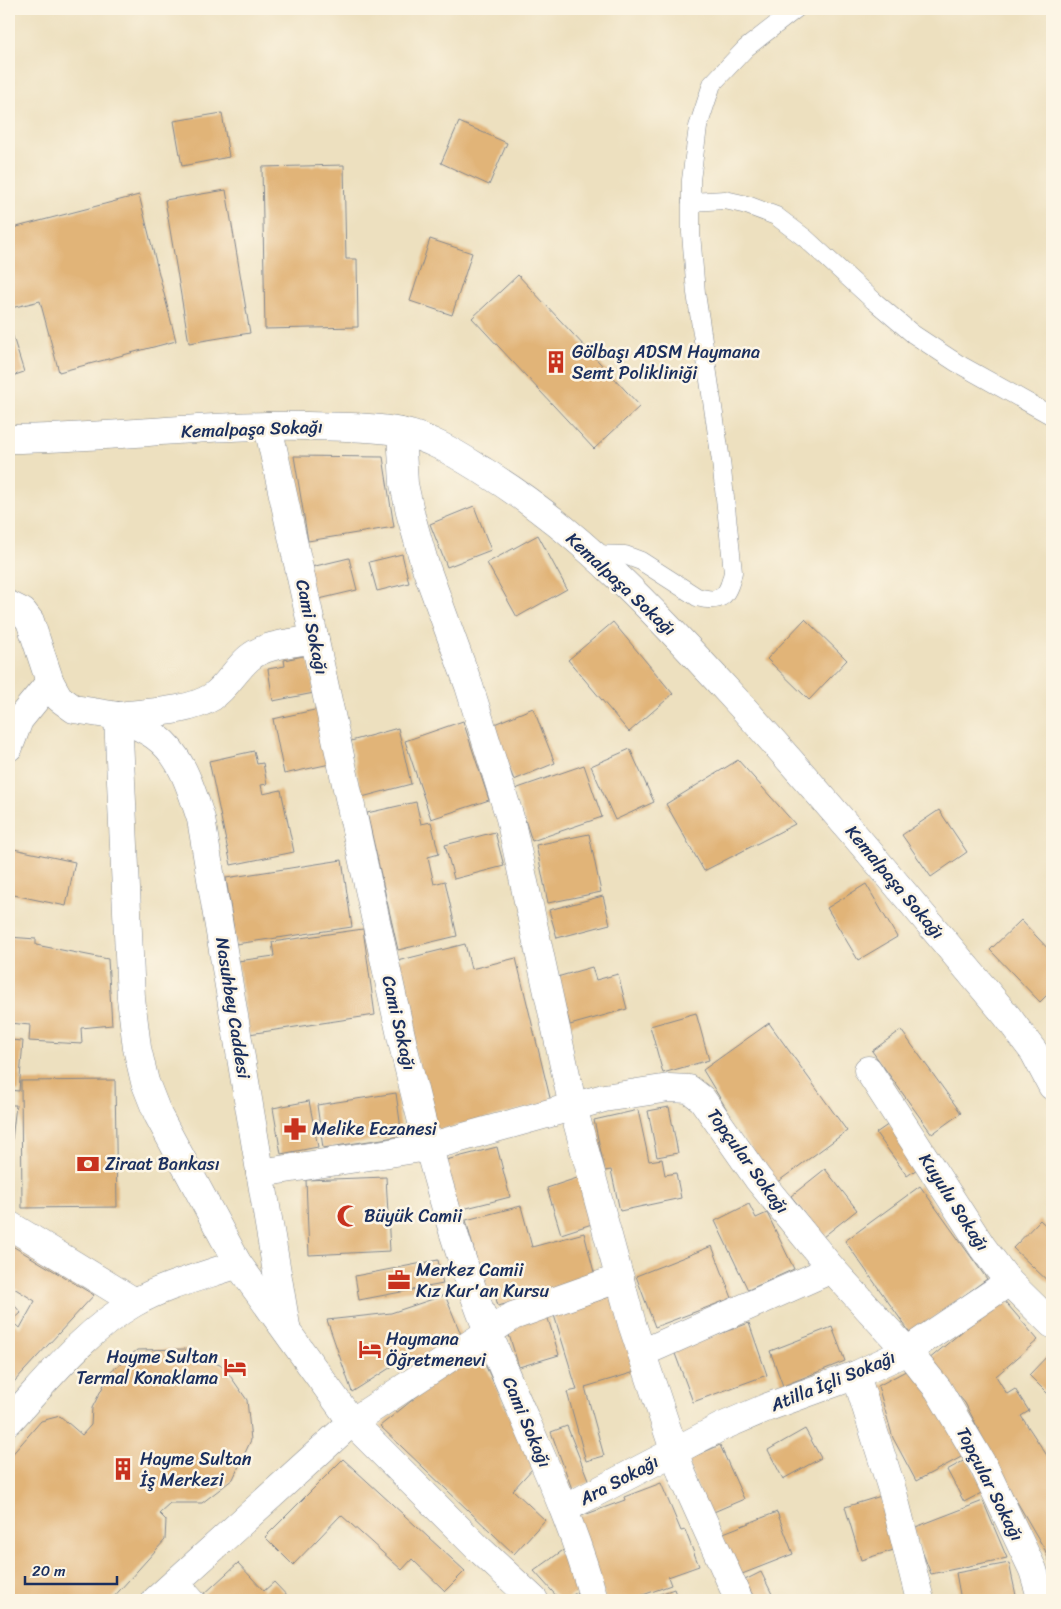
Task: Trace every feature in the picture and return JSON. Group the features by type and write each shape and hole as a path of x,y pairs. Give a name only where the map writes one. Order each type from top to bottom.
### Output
{"street":[{"name":"Kemalpaşa Sokağı","path":"9,439 80,438 268,426 364,427 401,432 428,439 512,489 591,554 684,644 812,783 1007,1016 1034,1052 1052,1086"},
{"name":"Cami Sokağı","path":"268,426 403,1045 428,1147 470,1283 564,1509 594,1600"},
{"path":"401,432 404,484 411,516 425,565 469,686 510,818 573,1107 620,1278 642,1353 682,1474 739,1600"},
{"path":"9,604 23,612 30,621 50,682 60,698 74,709 118,716 187,706 210,698 224,688 251,656 265,649 315,638"},
{"path":"9,747 19,720 50,682"},
{"path":"118,716 131,998 137,1048 145,1082 158,1115 238,1264 352,1422 534,1600"},
{"name":"Nasuhbey Caddesi","path":"118,716 156,736 173,753 188,779 201,819 287,1334"},
{"name":"Kuyulu Sokağı","path":"868,1070 983,1248 1009,1282 1052,1324"},
{"name":"Topçular Sokağı","path":"260,1173 428,1147 604,1098 669,1088 689,1088 702,1099 758,1179 832,1269 907,1350 938,1389 984,1467 1033,1570 1042,1600"},
{"path":"9,1226 135,1302"},
{"path":"9,1421 89,1337 135,1302 238,1264"},
{"path":"642,1353 832,1269"},
{"path":"156,1600 352,1422 488,1330 525,1310 620,1278"},
{"name":"Atilla İçli Sokağı","path":"674,1451 721,1427 768,1407 856,1375 907,1350 1009,1282"},
{"path":"856,1375 893,1493 920,1600"},
{"name":"Ara Sokağı","path":"564,1509 674,1451"}],"lane":[{"path":"591,554 625,555 633,558 697,597 707,600 716,601 725,595 730,586 733,572 732,548 722,461 696,293 691,180 698,127 712,84 746,48 796,9"},
{"path":"691,202 725,200 747,205 776,216 805,238 913,334 957,363 1052,416"},
{"path":"178,1580 197,1600"}],"building":[{"path":"222,113 229,157 182,166 174,121"},
{"path":"459,122 507,143 489,185 441,163"},
{"path":"344,165 346,259 357,259 358,327 265,329 262,167"},
{"path":"226,190 250,333 189,343 165,200"},
{"path":"139,195 176,341 59,372 40,301 11,308 9,229"},
{"path":"430,239 472,253 452,315 410,301"},
{"name":"Gölbaşı ADSM Haymana Semt Polikliniği","path":"518,275 640,406 594,449 472,318"},
{"path":"9,324 24,372 9,377"},
{"path":"294,456 383,457 394,527 308,541"},
{"path":"474,506 491,550 447,567 430,524"},
{"path":"538,535 567,589 517,617 487,563"},
{"path":"402,554 409,583 377,591 369,562"},
{"path":"349,558 357,590 315,600 307,568"},
{"path":"805,619 847,660 809,700 767,659"},
{"path":"613,622 673,694 629,732 568,660"},
{"path":"308,655 314,693 273,701 268,669 285,666 284,660"},
{"path":"533,708 555,763 514,780 492,725"},
{"path":"319,709 330,764 284,774 273,719"},
{"path":"463,721 489,800 431,819 405,741"},
{"path":"398,728 411,784 362,797 351,741"},
{"path":"630,749 654,802 615,820 591,766"},
{"path":"254,751 257,764 263,763 267,784 261,785 263,794 281,790 294,852 231,865 209,761"},
{"path":"738,760 795,824 704,871 666,804"},
{"path":"584,765 602,817 532,841 515,789"},
{"path":"416,802 421,824 431,822 439,854 428,857 434,884 445,881 457,936 398,950 367,813"},
{"path":"939,810 967,852 931,877 902,835"},
{"path":"495,832 504,866 454,879 445,845"},
{"path":"589,834 601,892 548,903 536,845"},
{"path":"9,848 75,862 66,906 9,894"},
{"path":"342,860 352,927 236,944 226,878"},
{"path":"866,884 897,937 858,960 827,908"},
{"path":"603,896 610,924 557,938 549,910"},
{"path":"1021,920 1052,953 1052,990 1040,1002 990,950"},
{"path":"363,929 375,1015 249,1034 238,961 274,956 272,942"},
{"path":"9,937 36,939 36,945 108,959 112,1025 81,1028 82,1044 29,1041 30,1025 9,1023"},
{"path":"465,944 471,969 516,958 551,1102 435,1131 393,962"},
{"path":"592,967 596,980 618,974 627,1009 570,1025 557,977"},
{"path":"696,1013 709,1060 663,1073 650,1026"},
{"path":"769,1023 847,1131 776,1183 744,1138 703,1070"},
{"path":"901,1030 961,1113 932,1134 872,1051"},
{"path":"9,1040 23,1041 19,1091 9,1090"},
{"path":"115,1080 117,1207 22,1208 21,1081"},
{"path":"396,1093 402,1136 323,1148 317,1105"},
{"path":"309,1101 318,1147 281,1154 273,1108"},
{"path":"9,1105 16,1105 12,1140 9,1139"},
{"path":"669,1107 678,1153 657,1157 648,1111"},
{"path":"638,1110 649,1161 662,1159 665,1175 676,1173 681,1198 620,1211 611,1170 605,1171 594,1120"},
{"path":"889,1124 920,1167 907,1176 876,1133"},
{"path":"497,1147 510,1197 455,1211 442,1161"},
{"path":"825,1169 857,1210 823,1237 791,1196"},
{"path":"583,1176 598,1222 561,1234 547,1188"},
{"name":"Büyük Camii","path":"386,1177 390,1251 309,1255 306,1180"},
{"path":"920,1186 987,1279 911,1334 845,1241"},
{"path":"749,1204 756,1218 767,1213 794,1269 748,1290 715,1221"},
{"path":"521,1206 532,1247 584,1233 596,1280 498,1306 495,1295 486,1297 466,1220"},
{"path":"1040,1220 1052,1231 1052,1285 1013,1248"},
{"path":"9,1244 94,1295 13,1383 9,1379 9,1299 21,1313 11,1322 20,1328 35,1301 9,1285"},
{"path":"712,1246 732,1298 655,1327 636,1276"},
{"name":"Merkez Camii Kız Kur'an Kursu","path":"438,1260 443,1284 359,1300 355,1276"},
{"path":"445,1295 462,1337 411,1366 407,1357 352,1392 327,1320 391,1313"},
{"path":"612,1296 635,1372 585,1387 604,1456 586,1461 567,1392 577,1390 554,1315"},
{"path":"1002,1298 1038,1340 996,1376 1007,1394 1015,1389 1029,1411 1021,1416 1052,1463 1052,1569 1045,1550 1006,1483 965,1403 928,1360"},
{"path":"546,1312 559,1355 519,1367 506,1325"},
{"path":"749,1323 767,1375 693,1402 674,1351"},
{"path":"832,1327 845,1361 783,1386 770,1351"},
{"path":"477,1348 534,1467 513,1490 545,1520 514,1554 380,1426"},
{"name":"Hayme Sultan İş Merkezi","path":"185,1349 224,1367 247,1400 251,1440 233,1479 202,1503 170,1503 159,1513 166,1520 165,1540 111,1600 9,1600 9,1458 41,1421 60,1416 82,1435 91,1425 92,1408 111,1371 137,1350"},
{"path":"1052,1351 1052,1398 1029,1375"},
{"path":"913,1367 965,1455 916,1481 893,1438 878,1386"},
{"path":"567,1426 589,1482 572,1489 551,1432"},
{"path":"805,1429 821,1458 783,1479 768,1450"},
{"path":"720,1445 744,1499 709,1514 686,1460"},
{"path":"343,1459 465,1571 445,1591 412,1559 402,1570 341,1515 293,1565 265,1537"},
{"path":"967,1459 985,1491 964,1502 947,1470"},
{"path":"661,1483 681,1531 685,1530 699,1566 668,1577 671,1585 629,1600 606,1600 576,1518 625,1500 624,1497"},
{"path":"881,1496 897,1549 861,1560 845,1507"},
{"path":"983,1501 1007,1558 931,1574 913,1528"},
{"path":"777,1512 793,1554 737,1576 721,1534"},
{"path":"569,1546 584,1587 566,1600 560,1600 534,1571"},
{"path":"238,1563 264,1591 274,1582 291,1600 206,1600 202,1596"},
{"path":"1009,1563 1017,1600 961,1600 956,1573"},
{"path":"761,1572 775,1600 755,1600 745,1580"},
{"path":"674,1589 678,1600 643,1600"}],"place":[{"name":"Gölbaşı ADSM Haymana Semt Polikliniği","path":"556,362"},
{"name":"Melike Eczanesi","path":"295,1129"},
{"name":"Ziraat Bankası","path":"88,1164"},
{"name":"Büyük Camii","path":"348,1216"},
{"name":"Merkez Camii Kız Kur'an Kursu","path":"399,1280"},
{"name":"Haymana Öğretmenevi","path":"370,1349"},
{"name":"Hayme Sultan Termal Konaklama","path":"235,1367"},
{"name":"Hayme Sultan İş Merkezi","path":"123,1469"}]}
